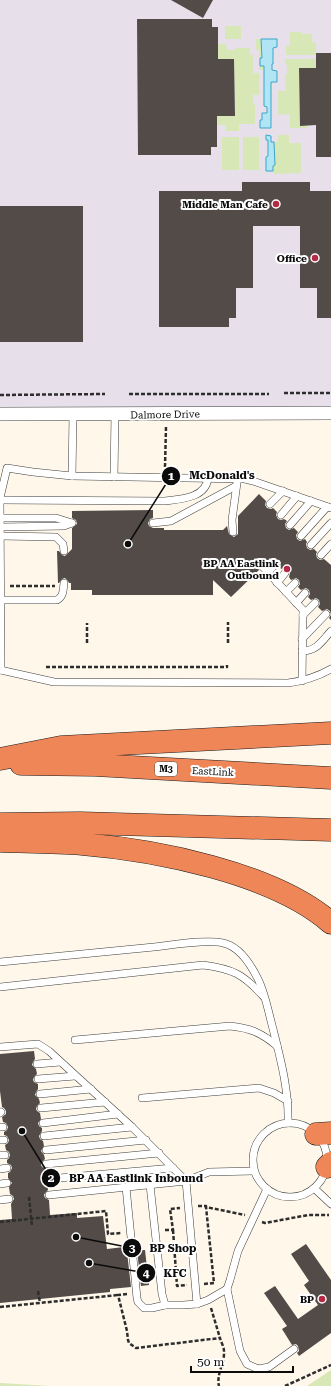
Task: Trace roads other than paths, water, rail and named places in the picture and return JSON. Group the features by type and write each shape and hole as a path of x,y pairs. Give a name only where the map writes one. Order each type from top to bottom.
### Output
{"highway":[{"path":"0,759 61,747 331,732"},
{"name":"EastLink","path":"0,764 95,765 331,778"},
{"path":"0,824 80,823 331,830"},
{"path":"0,841 82,844 150,853 203,865 237,875 288,895 310,907 331,923"}],"street":[{"name":"Dalmore Drive","path":"0,414 331,413"}],"lane":[{"path":"72,476 73,414"},
{"path":"114,476 115,414"},
{"path":"0,465 8,468 33,472 72,476 208,478 237,482 252,481 329,508 301,536"},
{"path":"8,468 0,500 1,670 54,682 288,683 302,681 331,669"},
{"path":"0,500 165,501 194,495 206,487 208,484 208,478"},
{"path":"153,523 165,523 171,521 237,482"},
{"path":"233,532 232,520 237,482"},
{"path":"270,504 282,491"},
{"path":"281,515 297,496"},
{"path":"290,525 311,501"},
{"path":"0,527 64,526 72,523 56,518 1,518"},
{"path":"311,545 331,523"},
{"path":"1,536 56,537 63,544 64,551"},
{"path":"321,555 331,544"},
{"path":"268,572 276,564"},
{"path":"262,566 303,610 302,681"},
{"path":"277,582 285,573"},
{"path":"286,592 295,583"},
{"path":"1,600 57,600 64,592 62,585"},
{"path":"296,603 305,593"},
{"path":"303,615 314,603"},
{"path":"302,639 326,614"},
{"path":"302,651 310,651 314,649 331,631"},
{"path":"0,962 190,944 223,943 237,951 251,966 259,980 284,1069 288,1101 288,1123"},
{"path":"0,987 203,965 224,968 244,978 265,998"},
{"path":"76,1040 230,1026 244,1028 262,1034 278,1047"},
{"path":"0,1047 38,1044 118,1114 186,1181 197,1304"},
{"path":"37,1064 60,1062"},
{"path":"38,1079 75,1076"},
{"path":"142,1098 259,1088 274,1093 288,1101"},
{"path":"40,1094 91,1090"},
{"path":"41,1108 105,1102"},
{"path":"43,1123 118,1114"},
{"path":"288,1123 304,1125 324,1133 324,1144 329,1165 323,1179 315,1189 304,1194 293,1196 281,1195 267,1189 259,1183 253,1171 252,1157 256,1144 264,1133 275,1126 288,1123"},
{"path":"44,1136 132,1127"},
{"path":"46,1150 146,1140"},
{"path":"46,1164 159,1153"},
{"path":"48,1179 173,1168"},
{"path":"49,1195 186,1181 209,1172 253,1171"},
{"path":"150,1185 162,1294 165,1305"},
{"path":"126,1187 138,1302 144,1308 165,1305 197,1304 208,1300 227,1289"},
{"path":"267,1189 238,1251 227,1289 240,1351 248,1364 258,1369 269,1367 294,1350"},
{"path":"315,1189 331,1204"},
{"path":"0,1200 9,1199"}],"water":[{"path":"261,39 277,39 277,47 273,48 272,70 277,71 277,82 271,82 271,128 260,128 262,113 267,113 267,107 264,106 264,66 260,66 260,58 262,58"},
{"path":"266,135 271,136 271,142 274,142 275,165 273,166 273,171 266,171 268,140 266,140"}],"place":[{"name":"Middle Man Cafe","path":"276,204"},
{"name":"Office","path":"315,258"},
{"name":"McDonald's","path":"128,544"},
{"name":"BP AA Eastlink Outbound","path":"287,569"},
{"name":"BP AA Eastlink Inbound","path":"22,1131"},
{"name":"BP Shop","path":"76,1237"},
{"name":"KFC","path":"89,1263"},
{"name":"BP","path":"322,1299"}]}
